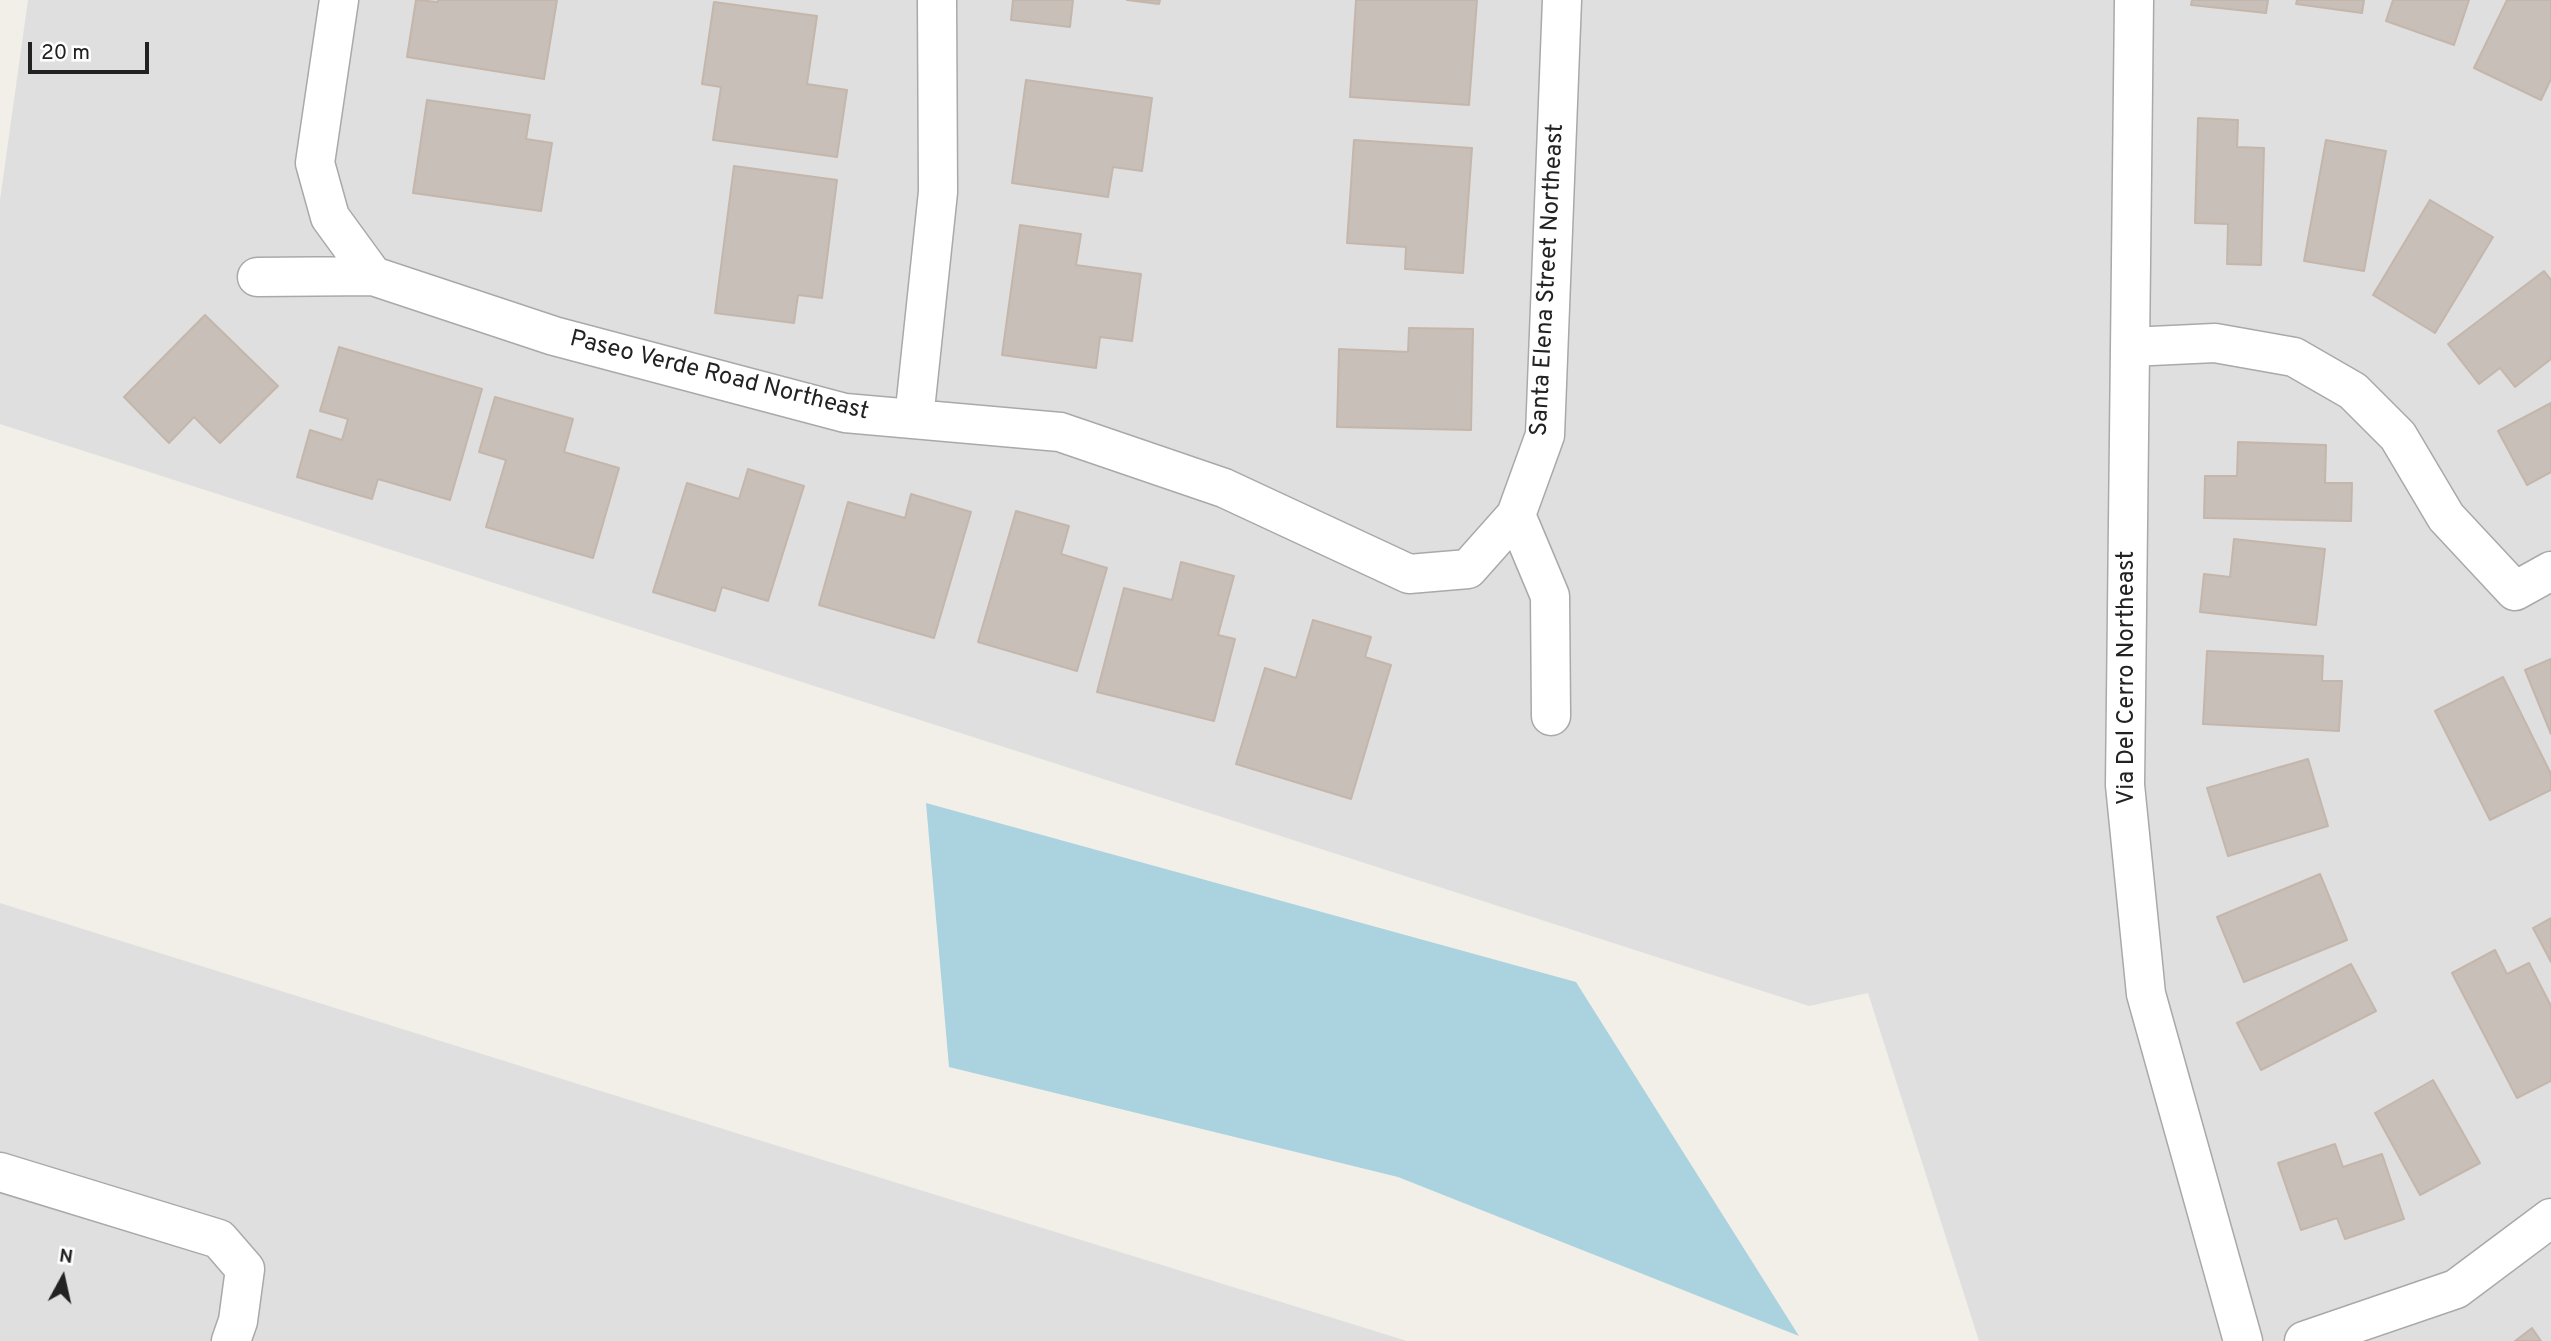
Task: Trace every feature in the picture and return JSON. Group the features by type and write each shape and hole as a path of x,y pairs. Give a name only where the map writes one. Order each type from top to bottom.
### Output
{"street":[{"path":"340,0 315,163 330,217 373,276"},
{"path":"914,419 938,192 937,0"},
{"name":"Santa Elena Street Northeast","path":"1516,515 1545,435 1562,0"},
{"name":"Via Del Cerro Northeast","path":"2134,0 2125,785 2146,994 2243,1341"},
{"name":"Paseo Verde Road Northeast","path":"257,277 373,276 580,343 845,413 1060,432 1224,488 1409,574 1468,569 1516,515"},
{"path":"2130,347 2215,343 2294,357 2353,391 2398,436 2446,517 2515,592 2551,571"},
{"path":"1516,515 1550,596 1550,716"},
{"path":"0,1172 219,1239 245,1269 238,1321 231,1341"},
{"path":"2304,1341 2456,1289 2551,1218"}],"shaded area":[{"path":"28,0 2551,0 2551,1341 1979,1341 1868,993 1809,1006 0,424 0,200"},
{"path":"0,903 562,1079 1407,1341 0,1341"}],"water":[{"path":"926,803 1576,982 1799,1336 1398,1177 949,1067"}],"building":[{"path":"416,0 557,0 544,79 407,57"},
{"path":"1013,0 1073,0 1070,27 1011,20"},
{"path":"1127,0 1160,0 1159,4"},
{"path":"1356,0 1477,0 1469,105 1350,97"},
{"path":"2192,0 2268,0 2266,13 2191,5"},
{"path":"2297,0 2364,0 2362,13 2296,4"},
{"path":"2393,0 2469,0 2454,45 2386,21"},
{"path":"2507,0 2551,0 2551,79 2541,100 2474,68"},
{"path":"714,2 817,16 807,84 847,90 837,157 713,140 721,87 702,84"},
{"path":"1026,80 1152,98 1142,171 1113,167 1108,197 1012,183"},
{"path":"427,100 530,115 526,139 552,143 541,211 413,193"},
{"path":"2198,118 2238,120 2237,147 2264,148 2261,265 2227,264 2228,224 2195,223"},
{"path":"1354,140 1472,148 1463,273 1405,269 1406,247 1347,243"},
{"path":"2326,140 2386,151 2364,271 2304,261"},
{"path":"734,166 837,180 822,298 798,295 794,323 715,313"},
{"path":"2430,200 2493,237 2435,333 2373,295"},
{"path":"1020,225 1081,234 1076,265 1141,274 1132,341 1100,337 1096,368 1002,355"},
{"path":"2544,271 2551,280 2551,359 2515,387 2500,368 2479,384 2448,344"},
{"path":"205,315 278,386 220,443 194,417 169,443 124,397"},
{"path":"1409,328 1473,329 1471,430 1337,427 1339,349 1408,352"},
{"path":"339,347 482,389 450,500 378,479 372,499 297,477 310,430 342,440 348,419 320,411"},
{"path":"495,397 573,419 564,452 619,468 593,558 486,527 506,460 479,452"},
{"path":"2551,403 2551,472 2527,485 2498,431"},
{"path":"2238,442 2326,445 2325,483 2352,483 2351,521 2204,518 2205,476 2237,476"},
{"path":"748,469 804,486 768,601 722,587 715,611 653,592 687,483 739,499"},
{"path":"911,494 971,512 934,638 819,605 848,502 905,518"},
{"path":"1016,511 1069,526 1061,554 1107,568 1077,671 978,642"},
{"path":"2234,539 2325,549 2316,625 2200,612 2204,574 2230,577"},
{"path":"1181,562 1234,576 1218,635 1235,639 1214,721 1097,692 1124,588 1172,600"},
{"path":"1313,620 1371,637 1365,657 1391,665 1351,799 1236,764 1265,668 1296,678"},
{"path":"2207,651 2323,656 2322,681 2342,681 2339,731 2203,724"},
{"path":"2551,659 2551,734 2525,670"},
{"path":"2503,677 2551,774 2551,790 2490,820 2435,711"},
{"path":"2308,759 2328,826 2228,856 2207,788"},
{"path":"2320,874 2347,940 2244,982 2217,917"},
{"path":"2551,918 2551,962 2533,928"},
{"path":"2495,950 2507,974 2529,963 2551,1006 2551,1081 2517,1098 2452,973"},
{"path":"2351,964 2376,1011 2261,1070 2237,1023"},
{"path":"2433,1080 2480,1163 2420,1195 2375,1113"},
{"path":"2335,1144 2343,1167 2382,1154 2404,1219 2345,1239 2337,1218 2301,1230 2278,1163"},
{"path":"2532,1328 2541,1341 2515,1341"}]}
